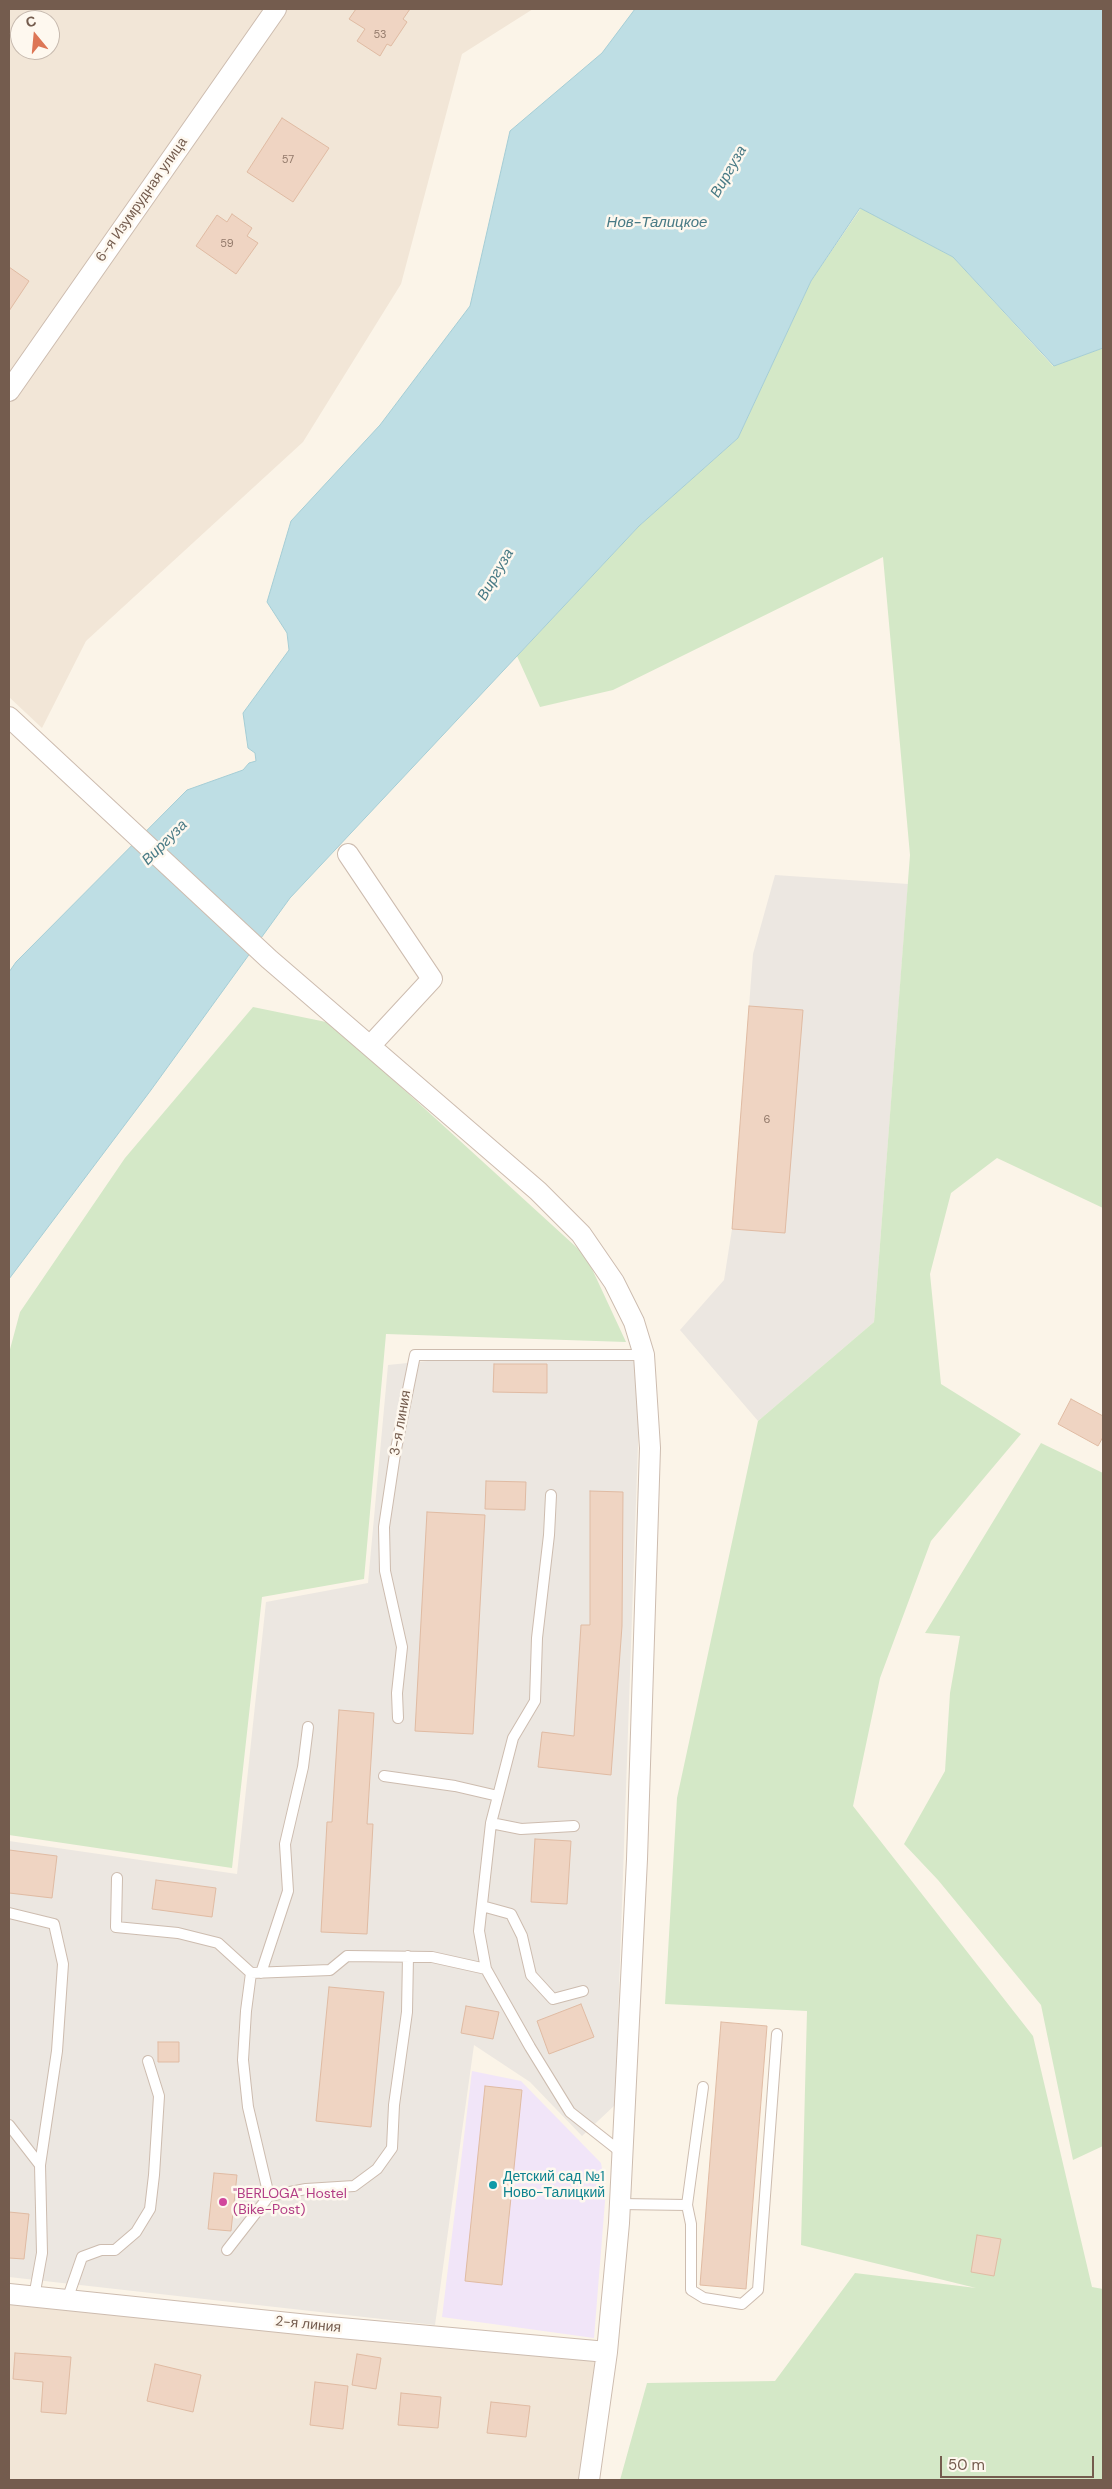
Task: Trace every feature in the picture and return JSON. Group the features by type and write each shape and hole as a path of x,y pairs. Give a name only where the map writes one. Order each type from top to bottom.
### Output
{"street":[{"name":"6-я Изумрудная улица","path":"9,391 276,9"},
{"path":"9,717 269,959 538,1190 581,1234 614,1282 634,1322 644,1355 649,1468 638,1859 620,2204 607,2352 589,2480"},
{"path":"348,854 432,979 370,1046"},
{"name":"2-я линия","path":"9,2294 318,2326 607,2352"}],"lane":[{"name":"3-я линия","path":"398,1718 397,1693 402,1647 385,1571 384,1527 395,1454 415,1355 644,1355"},
{"path":"550,1495 549,1535 537,1638 535,1701 513,1738 491,1822 479,1931 486,1969 530,2047 570,2112 623,2154"},
{"path":"269,2196 248,2107 243,2060 246,2011 256,1973 288,1891 285,1844 303,1767 308,1727"},
{"path":"384,1776 455,1786 498,1796"},
{"path":"491,1822 521,1830 574,1826"},
{"path":"118,1878 116,1927 178,1933 218,1943 256,1973 330,1970 347,1956 432,1957 486,1969"},
{"path":"482,1906 511,1914 522,1936 531,1975 553,1999 583,1991"},
{"path":"9,1913 54,1924 63,1964 57,2051 40,2165 42,2254 34,2297"},
{"path":"227,2250 269,2196 306,2189 354,2186 377,2169 392,2148 394,2105 407,2012 408,1956"},
{"path":"703,2087 687,2205 691,2224 691,2290 704,2298 742,2304 758,2290 777,2034"},
{"path":"67,2300 82,2257 101,2250 115,2250 136,2232 150,2209 154,2175 158,2096 148,2061"},
{"path":"9,2125 40,2165"},
{"path":"620,2204 687,2205"}],"shaded area":[{"path":"9,9 533,9 462,54 401,284 303,442 86,641 42,728 9,697"},
{"path":"775,875 908,884 874,1322 758,1421 680,1330 724,1280 732,1229 753,954"},
{"path":"641,1358 615,2105 582,2136 530,2082 474,2045 435,2325 9,2277 9,1841 237,1874 266,1602 368,1583 388,1365 437,1360"},
{"path":"472,2071 521,2081 601,2163 606,2189 594,2338 442,2317"},
{"path":"9,2297 602,2356 584,2480 9,2480"}],"green space":[{"path":"861,208 953,257 1053,366 1103,348 1103,1208 997,1158 951,1193 930,1274 941,1384 1021,1434 931,1541 880,1678 853,1806 1033,2036 1092,2287 1103,2289 1103,2480 620,2480 647,2383 775,2381 855,2273 976,2288 801,2245 807,2011 665,2004 677,1798 758,1421 874,1322 910,855 883,557 613,690 540,707 517,656 639,526 738,438 811,281"},
{"path":"253,1007 331,1023 586,1256 626,1342 386,1334 364,1579 262,1597 232,1868 9,1835 9,1353 20,1312 125,1158"},
{"path":"1041,1443 1103,1473 1103,2146 1073,2160 1041,2005 938,1880 904,1844 945,1771 950,1693 960,1636 925,1633"}],"water":[{"name":"Нов-Талицкое","path":"635,9 1103,9 1103,348 1054,366 953,257 860,208 811,281 738,438 639,526 290,898 151,1090 9,1279 9,972 16,962 187,790 243,770 249,763 256,761 255,753 248,748 243,713 289,650 287,633 267,602 291,521 380,425 470,306 510,131 602,53"}],"building":[{"path":"356,9 410,9 403,19 407,22 391,46 387,44 380,56 357,41 365,29 349,19"},
{"path":"282,118 329,148 293,202 247,172"},
{"path":"232,214 252,228 247,236 258,243 236,274 196,246 217,215 227,222"},
{"path":"9,267 29,281 9,311"},
{"path":"749,1006 803,1010 785,1233 732,1229"},
{"path":"494,1364 547,1364 547,1393 493,1392"},
{"path":"1071,1399 1103,1416 1103,1437 1098,1446 1058,1424"},
{"path":"486,1481 526,1482 525,1510 485,1509"},
{"path":"590,1491 623,1492 622,1626 611,1775 538,1767 542,1732 574,1736 581,1625 590,1625"},
{"path":"427,1512 485,1515 473,1734 415,1731"},
{"path":"339,1710 374,1713 367,1824 373,1824 367,1934 321,1932 327,1822 332,1822"},
{"path":"535,1839 571,1841 567,1904 531,1902"},
{"path":"9,1850 57,1856 52,1898 9,1893"},
{"path":"156,1880 216,1888 212,1917 152,1909"},
{"path":"329,1987 384,1992 371,2127 316,2121"},
{"path":"581,2004 594,2037 549,2054 537,2021"},
{"path":"466,2006 499,2012 493,2039 461,2033"},
{"path":"721,2022 767,2026 746,2289 700,2285"},
{"path":"158,2042 179,2042 179,2062 158,2062"},
{"name":"Детский сад №1 Ново-Талицкий","path":"485,2086 522,2090 502,2285 465,2281"},
{"name":"\"BERLOGA\" Hostel (Bike-Post)","path":"214,2173 237,2175 231,2231 208,2229"},
{"path":"9,2212 29,2214 24,2259 9,2258"},
{"path":"977,2235 1001,2239 994,2276 971,2272"},
{"path":"15,2353 71,2357 66,2414 41,2412 43,2382 13,2379"},
{"path":"357,2354 381,2358 376,2389 352,2385"},
{"path":"155,2364 201,2375 193,2412 147,2401"},
{"path":"315,2382 348,2386 343,2429 310,2425"},
{"path":"401,2393 441,2397 438,2428 398,2425"},
{"path":"491,2402 530,2406 526,2437 487,2433"}],"place":[{"name":"Детский сад №1 Ново-Талицкий","path":"493,2185"},
{"name":"\"BERLOGA\" Hostel (Bike-Post)","path":"223,2202"}],"water label":[{"name":"Виргуза","path":"729,172"},
{"name":"Виргуза","path":"496,575"},
{"name":"Виргуза","path":"165,843"}]}
